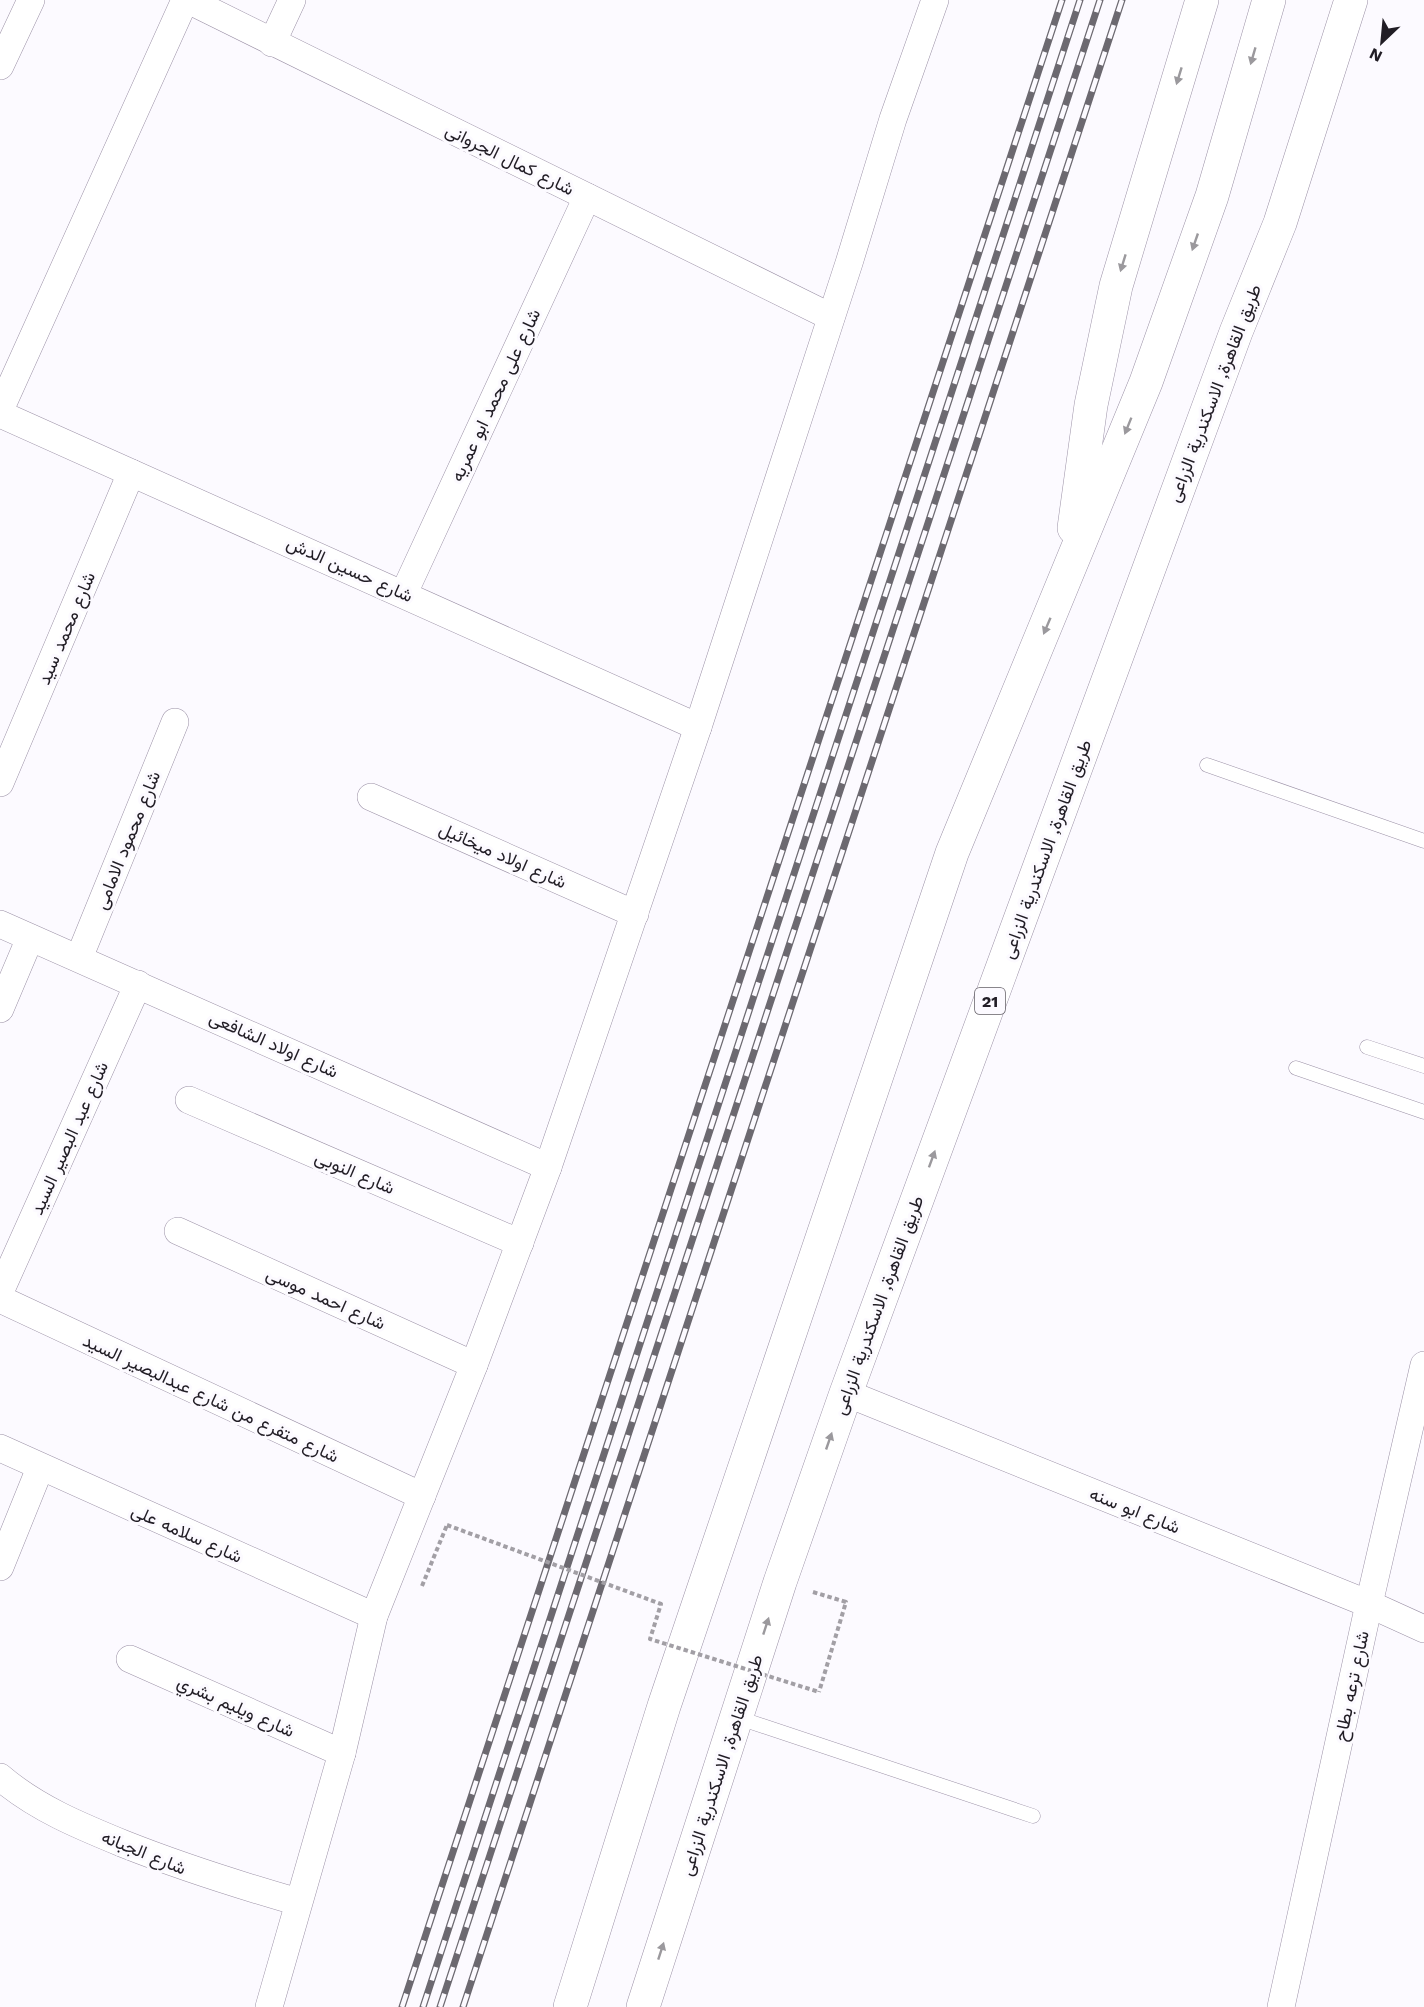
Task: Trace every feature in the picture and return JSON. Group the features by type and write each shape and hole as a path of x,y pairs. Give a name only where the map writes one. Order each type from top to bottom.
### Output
{"highway":[{"path":"570,2007 664,1706 952,853 1146,382 1212,196 1269,0"},
{"name":"طريق القاهرة, الاسكندرية الزراعى","path":"643,2007 736,1717 846,1393 1236,332 1280,223 1351,0"},
{"path":"1066,580 1102,345 1116,286 1199,10"}],"street":[{"path":"0,66 31,0"},
{"path":"0,412 187,0"},
{"name":"شارع كمال الجروانى","path":"187,0 831,317"},
{"path":"272,43 291,0"},
{"path":"269,2007 342,1753 374,1616 474,1365 548,1167 698,727 893,119 935,0"},
{"name":"شارع على محمد ابو عمريه","path":"404,593 587,197"},
{"name":"شارع حسين الدش","path":"0,412 698,727"},
{"name":"شارع محمد سيد","path":"0,783 131,473"},
{"name":"شارع محمود الامامى","path":"79,958 175,722"},
{"name":"شارع اولاد ميخائيل","path":"371,797 635,914"},
{"name":"شارع اولاد الشافعى","path":"0,924 548,1167"},
{"path":"0,1009 30,938"},
{"name":"شارع عبد البصير السيد","path":"0,1292 138,984"},
{"name":"شارع النوبى","path":"189,1100 520,1243"},
{"name":"شارع احمد موسى","path":"178,1231 474,1365"},
{"name":"شارع متفرع من شارع عبدالبصير السيد","path":"0,1299 422,1496"},
{"name":"شارع ترعه بطاح","path":"1281,2007 1424,1365"},
{"name":"شارع ابو سنه","path":"846,1393 1369,1604 1424,1629"},
{"name":"شارع سلامه على","path":"0,1448 374,1616"},
{"path":"0,1567 40,1467"},
{"name":"شارع ويليم بشري","path":"130,1659 342,1753"},
{"name":"شارع الجبانه","path":"0,1777 21,1795 78,1826 198,1874 298,1902"}],"lane":[{"path":"1207,765 1424,841"},
{"path":"1367,1047 1424,1066"},
{"path":"1296,1068 1424,1112"},
{"path":"736,1717 1033,1816"}],"path":[{"path":"418,1597 447,1525 661,1604 650,1639 819,1692 846,1602"}],"railway":[{"path":"402,2007 1062,0"},
{"path":"423,2007 1080,0"},
{"path":"440,2007 1100,0"},
{"path":"463,2007 1122,0"}]}
